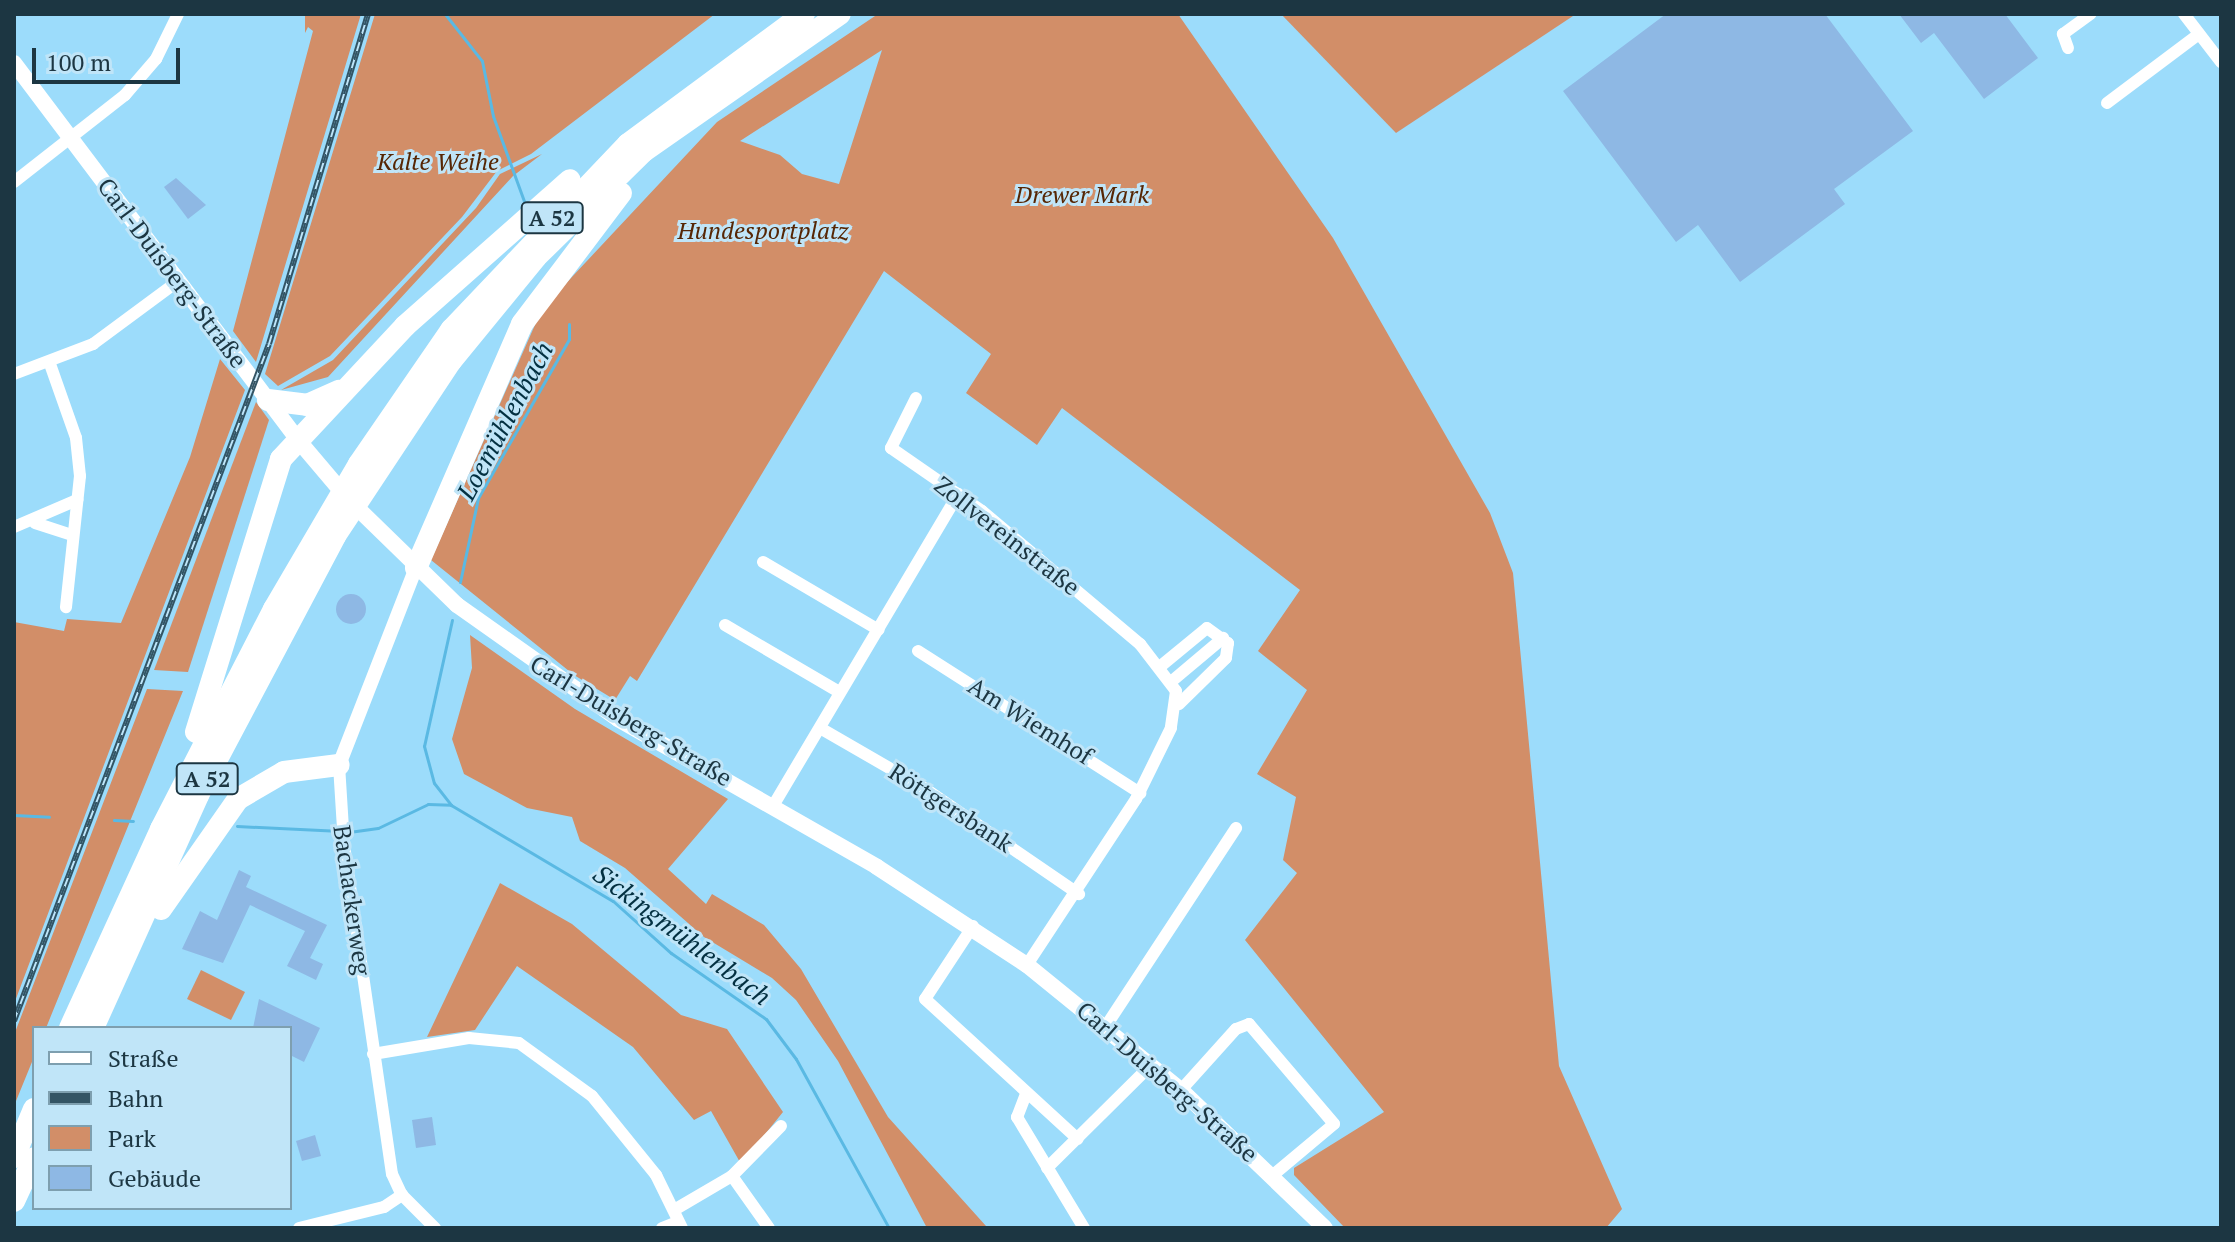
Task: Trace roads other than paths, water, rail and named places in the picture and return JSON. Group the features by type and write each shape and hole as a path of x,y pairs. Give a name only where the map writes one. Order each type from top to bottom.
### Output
{"highway":[{"name":"A 52","path":"365,471 536,257 644,151 710,100 840,14"},
{"name":"A 52","path":"71,1026 161,829 329,529 451,330 565,203 693,91 799,17"},
{"path":"161,829 164,804 229,642 272,477 298,440 343,388 497,243 687,84 759,34 799,17"},
{"path":"416,568 522,324 604,211 698,120 710,100"},
{"path":"268,400 307,405 343,388"},
{"name":"A 52","path":"94,1026 198,795 329,529"},
{"path":"104,1026 171,888 220,818 266,780 307,766 339,765"},
{"path":"14,1157 32,1114"},
{"path":"14,1201 32,1162"}],"main road":[{"name":"Carl-Duisberg-Straße","path":"14,63 298,440 416,568 563,684 973,926 1027,965 1106,1026 1181,1090 1325,1228"}],"street":[{"path":"14,182 125,95 156,59 178,14"},
{"path":"2068,48 2063,34 2091,14"},
{"path":"2184,14 2221,62"},
{"path":"2107,103 2199,34"},
{"path":"14,374 50,364 93,344 178,281"},
{"path":"50,364 76,438 77,500 66,607"},
{"name":"Zollvereinstraße","path":"916,398 891,448 958,494 1162,665 1172,681 1179,704"},
{"path":"773,806 958,494"},
{"path":"14,527 35,523 77,500"},
{"path":"35,523 73,535"},
{"path":"763,562 879,630"},
{"name":"Bachackerweg","path":"416,568 339,765 340,814 392,1174 402,1195 435,1228"},
{"path":"725,625 839,692"},
{"path":"1027,965 1079,894 1140,793 1179,704 1226,658 1223,638 1213,629 1200,630 1162,665"},
{"path":"1172,681 1223,638"},
{"name":"Am Wiemhof","path":"918,651 1140,793"},
{"name":"Röttgersbank","path":"820,728 903,774 1079,894"},
{"path":"1106,1026 1236,828"},
{"path":"973,926 925,999 1078,1139"},
{"path":"1181,1090 1236,1029 1249,1024 1334,1124 1273,1175"},
{"path":"373,1054 469,1038 519,1043 592,1096 638,1150 678,1220"},
{"path":"1047,1168 1151,1065"},
{"path":"1026,1094 1017,1117 1084,1228"},
{"path":"662,1228 678,1220 732,1176 781,1126"},
{"path":"732,1176 769,1228"},
{"path":"299,1228 351,1215 402,1195"},
{"path":"346,1228 351,1215"}],"waterway":[{"name":"Loemühlenbach","path":"445,14 482,61 493,116 525,204"},
{"name":"Loemühlenbach","path":"460,582 478,498 569,339 569,324"},
{"name":"Sickingmühlenbach","path":"452,620 424,746 434,783 451,805 613,901 671,953 766,1019 796,1059 889,1228"},
{"path":"349,832 378,828 428,804 451,805"},
{"path":"14,815 49,817"},
{"path":"114,820 133,821"},
{"path":"237,826 341,831"}],"railway":[{"path":"14,1021 269,344 368,14"}],"park label":[{"name":"Kalte Weihe","path":"438,162"},
{"name":"Drewer Mark","path":"1082,195"},
{"name":"Hundesportplatz","path":"763,231"}]}
